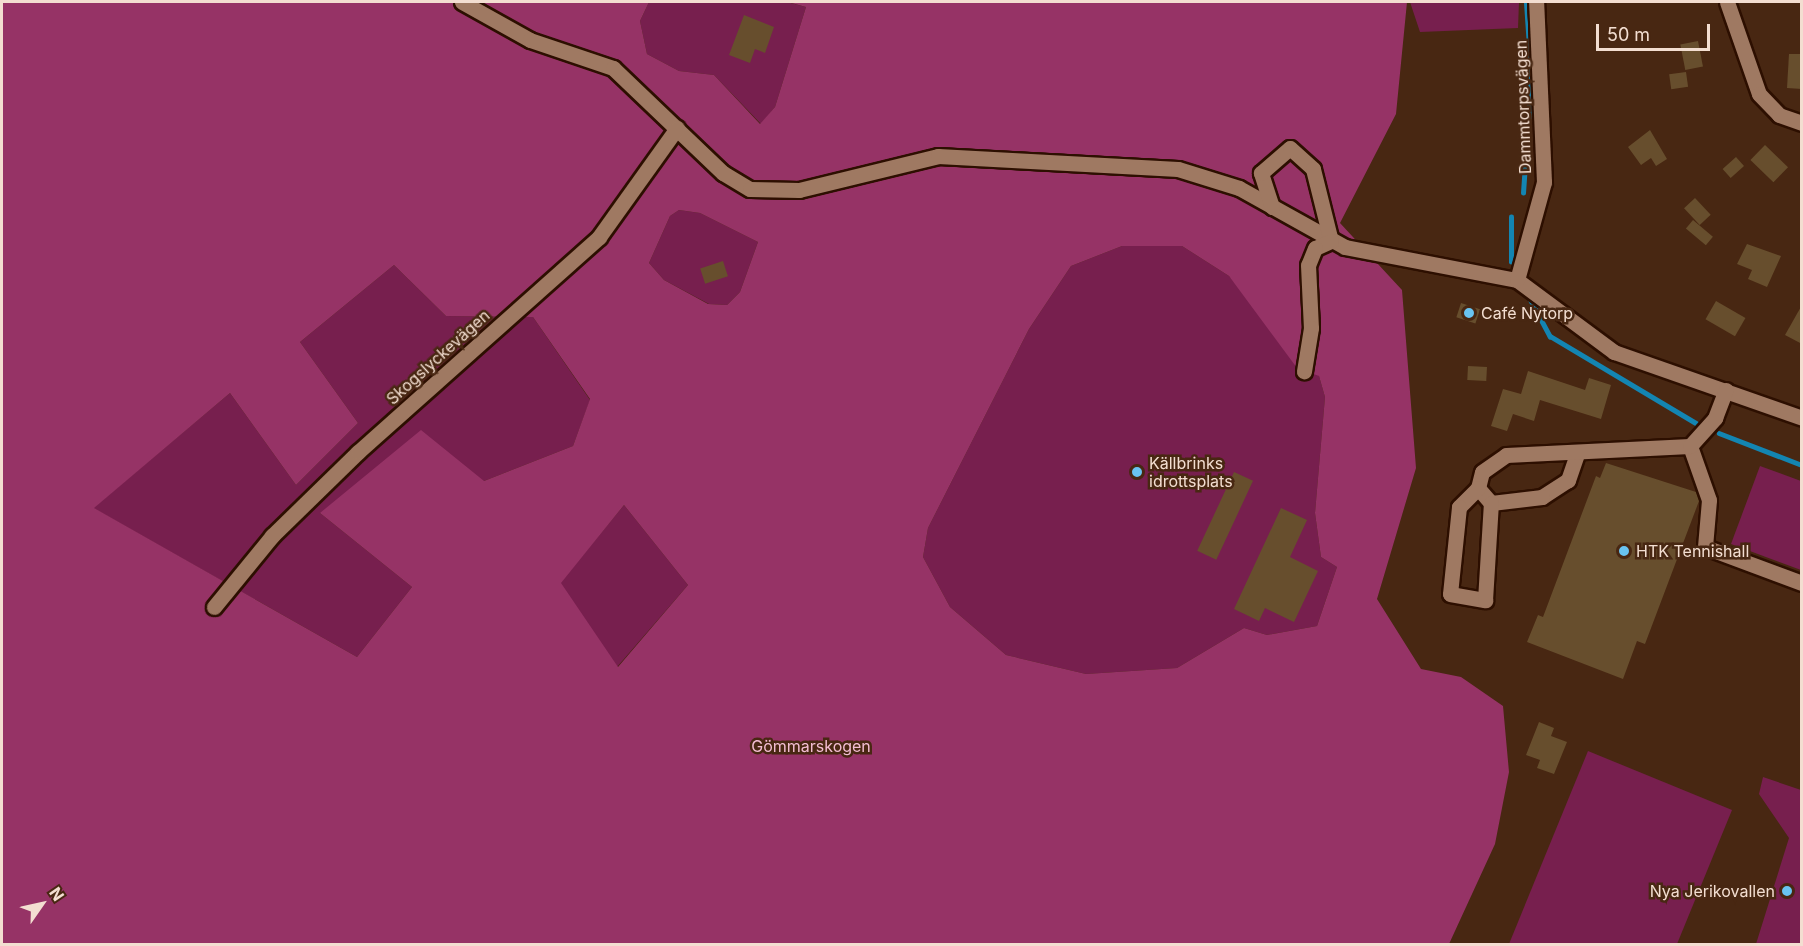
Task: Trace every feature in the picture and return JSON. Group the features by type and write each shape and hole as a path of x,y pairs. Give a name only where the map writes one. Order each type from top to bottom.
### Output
{"street":[{"path":"462,2 530,40 614,68 732,180 762,191 799,190 918,159 981,155 1077,167 1178,168 1239,188 1331,241 1407,263 1517,280 1614,352 1800,414"},
{"name":"Dammtorpsvägen","path":"1517,280 1544,182 1536,2"},
{"path":"1727,2 1759,94 1779,115 1802,123"},
{"name":"Skogslyckevägen","path":"214,607 272,536 358,452 599,237 677,128"},
{"path":"1272,207 1261,173 1290,148 1313,169 1331,241"},
{"path":"1304,371 1311,328 1308,264 1315,248 1331,241"},
{"path":"1478,488 1491,503 1485,600 1450,594 1459,507 1478,488 1482,472 1506,455 1577,454 1690,446 1715,418 1726,390"},
{"path":"1690,446 1709,500 1705,547 1802,583"},
{"path":"1491,503 1542,497 1561,488 1577,454"}],"shaded area":[{"path":"649,2 787,2 806,7 775,107 761,124 714,75 679,71 647,54 640,21"},
{"path":"1410,2 1519,2 1518,28 1420,32"},
{"path":"679,210 700,213 758,242 740,292 727,305 709,304 664,280 649,263 670,216"},
{"name":"Källbrinks idrottsplats","path":"1122,246 1182,246 1229,276 1319,376 1325,397 1315,513 1321,557 1337,567 1317,626 1267,635 1244,628 1177,668 1086,674 1006,655 950,607 923,557 928,528 1029,329 1071,266"},
{"path":"394,265 446,316 533,317 590,400 573,446 484,481 320,513 412,587 357,657 93,508 230,393 296,485 358,423 300,342"},
{"path":"1760,466 1801,481 1801,570 1731,544"},
{"path":"624,505 688,585 617,667 560,583"},
{"path":"1588,751 1732,810 1677,944 1509,944"},
{"name":"Nya Jerikovallen","path":"1763,777 1801,790 1801,944 1756,944 1789,838 1759,794"}],"green space":[{"name":"Gömmarskogen","path":"2,2 649,2 640,21 647,54 679,71 714,75 760,124 775,107 806,7 788,2 1407,2 1396,114 1340,223 1402,290 1416,468 1377,599 1421,669 1461,677 1503,706 1509,772 1495,844 1449,944 2,944","holes":["679,210 700,213 758,242 740,292 727,305 708,304 664,280 649,263 670,216","1122,246 1182,246 1229,276 1297,368 1319,376 1325,397 1315,513 1321,557 1337,567 1317,626 1267,635 1244,628 1177,668 1086,674 1006,655 950,607 923,557 928,528 1029,329 1071,266","394,265 446,316 533,317 590,399 573,446 484,481 421,430 320,513 412,587 357,657 94,508 230,393 296,485 358,423 300,342","624,505 688,585 618,667 561,583"]}],"building":[{"path":"744,15 774,27 765,53 755,49 750,63 729,55"},
{"path":"1698,41 1703,67 1685,70 1680,44"},
{"path":"1789,54 1802,54 1802,89 1787,88"},
{"path":"1686,72 1688,87 1671,89 1669,74"},
{"path":"1650,130 1667,159 1656,166 1651,158 1641,165 1628,147"},
{"path":"1765,145 1788,167 1773,182 1750,160"},
{"path":"1736,157 1744,166 1731,178 1723,169"},
{"path":"1695,198 1711,215 1700,225 1684,208"},
{"path":"1693,220 1713,237 1706,245 1686,228"},
{"path":"1747,244 1781,256 1767,287 1748,279 1752,270 1737,264"},
{"path":"723,261 728,276 705,284 700,268"},
{"path":"1716,301 1745,318 1735,336 1706,319"},
{"name":"Café Nytorp","path":"1461,303 1480,309 1475,323 1456,317"},
{"path":"1802,305 1802,344 1785,335"},
{"path":"1468,366 1487,367 1486,381 1467,380"},
{"path":"1528,371 1585,390 1589,378 1611,385 1601,419 1540,400 1534,421 1513,414 1507,431 1491,426 1503,389 1521,394"},
{"name":"HTK Tennishall","path":"1606,463 1696,492 1699,501 1645,644 1637,641 1623,679 1527,642 1538,615 1543,617 1596,476 1600,478"},
{"path":"1234,472 1253,481 1216,560 1197,551"},
{"path":"1281,508 1307,520 1290,557 1318,571 1294,622 1265,608 1259,621 1234,609"},
{"path":"1539,722 1554,728 1551,736 1567,742 1554,774 1537,768 1540,760 1526,755"}],"waterway":[{"path":"1523,193 1531,76 1526,2"},
{"path":"1511,217 1511,262"},
{"path":"1528,295 1550,336 1696,423"},
{"path":"1719,433 1802,465"}],"place":[{"name":"Café Nytorp","path":"1469,313"},
{"name":"Källbrinks idrottsplats","path":"1137,472"},
{"name":"HTK Tennishall","path":"1624,551"},
{"name":"Nya Jerikovallen","path":"1787,891"}]}
